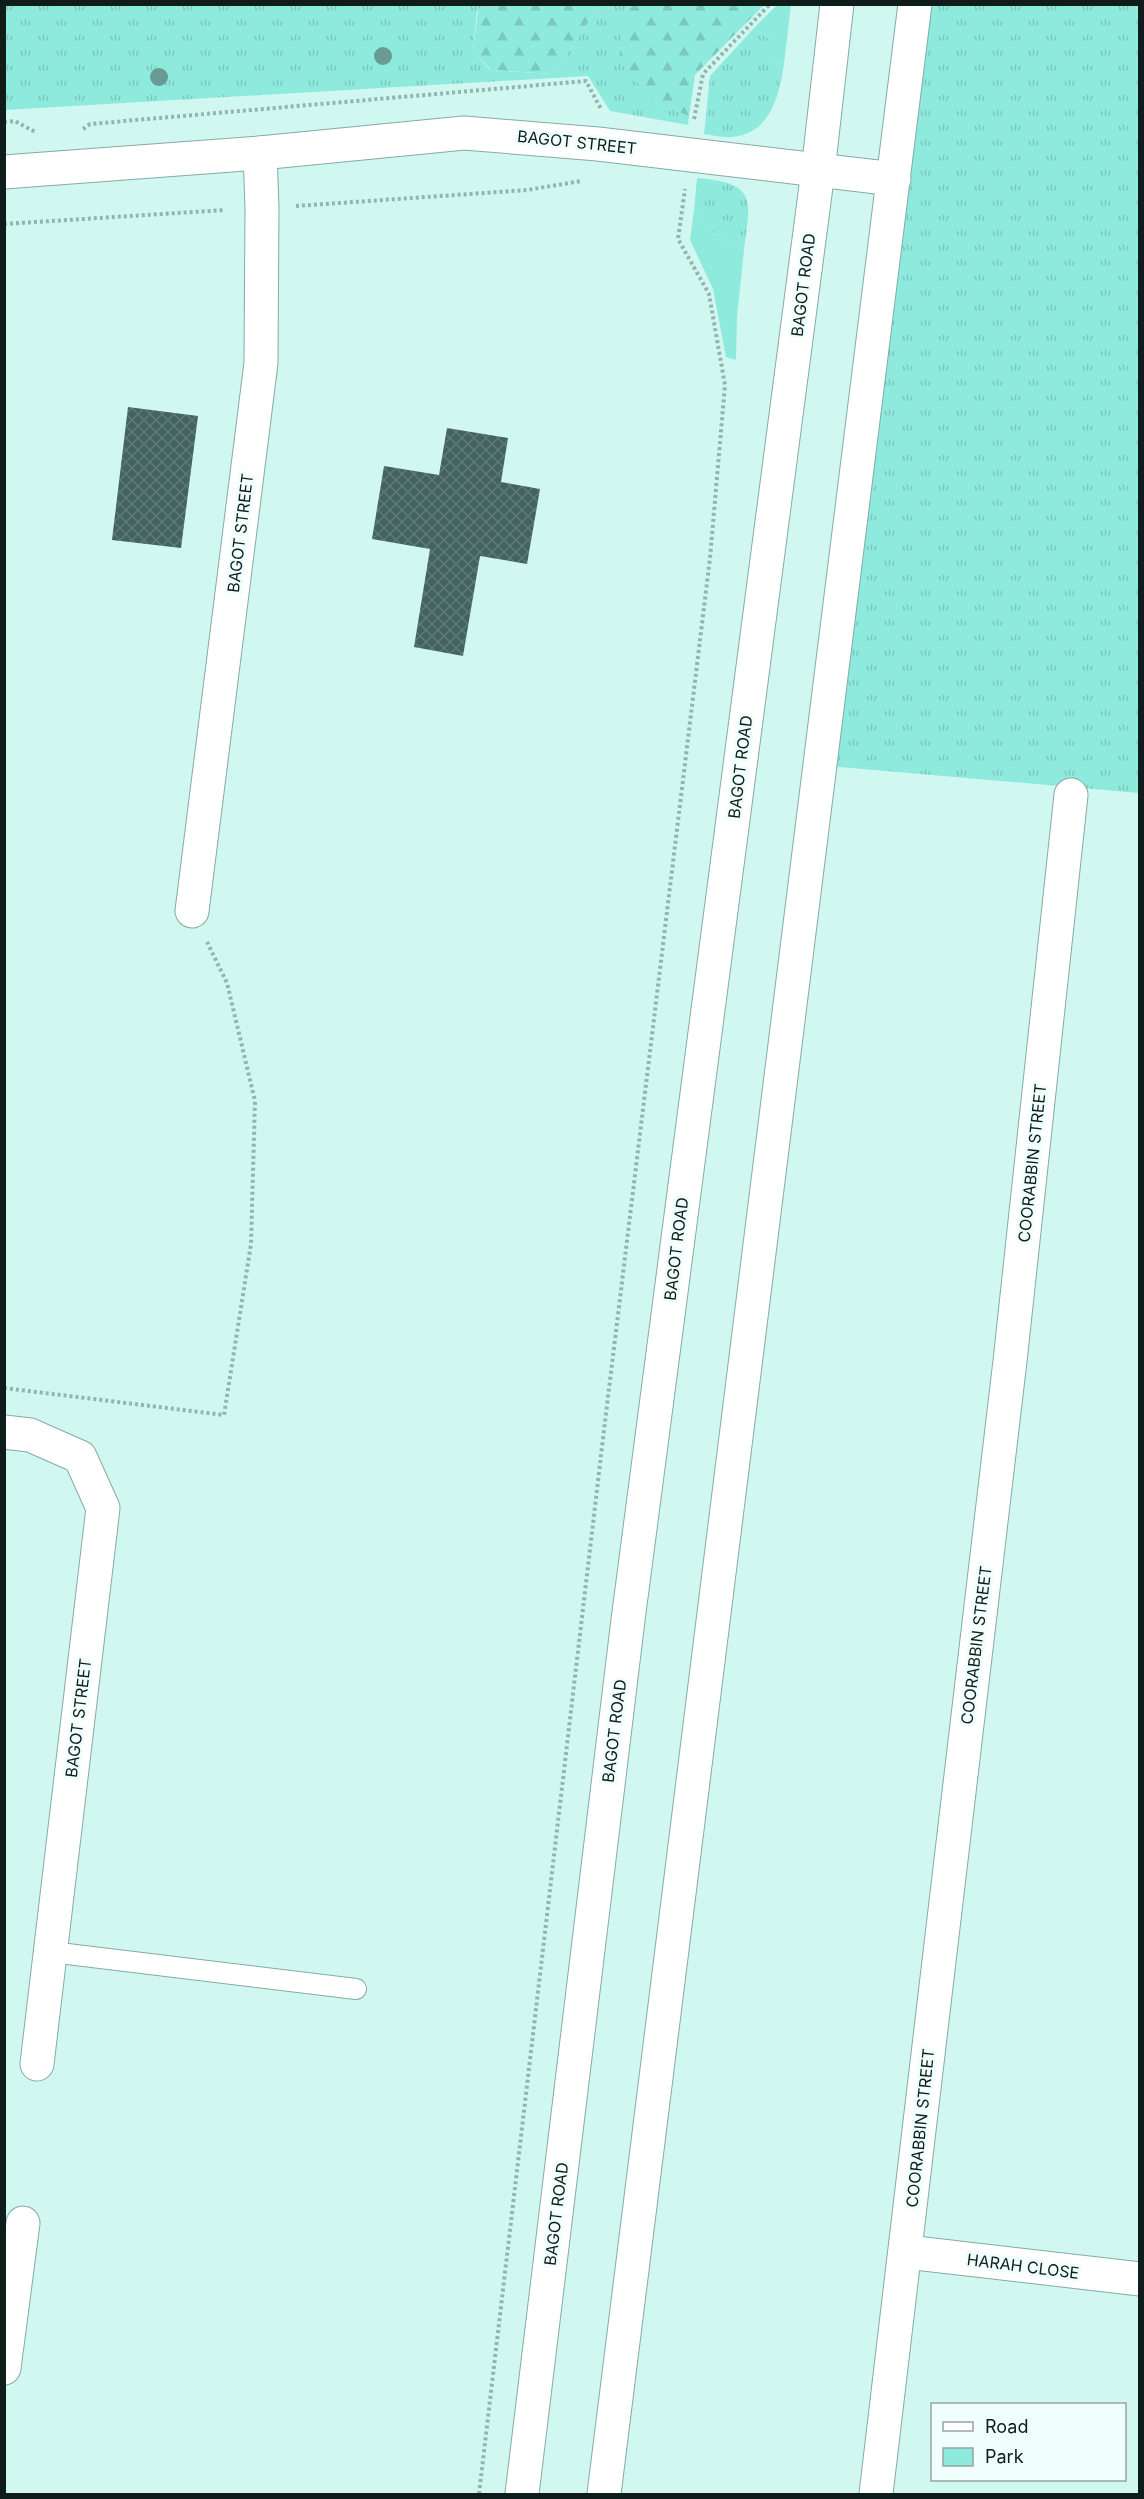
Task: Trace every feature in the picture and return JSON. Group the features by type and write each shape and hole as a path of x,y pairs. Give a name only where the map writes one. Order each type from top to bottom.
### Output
{"main road":[{"name":"BAGOT ROAD","path":"522,2494 629,1608 818,171 837,4"},
{"path":"604,2494 915,4"},
{"name":"BAGOT STREET","path":"4,172 260,153 464,133 689,153 894,179"},
{"name":"BAGOT STREET","path":"192,911 261,363 260,153"},
{"name":"COORABBIN STREET","path":"876,2494 907,2252 937,1965 1010,1361 1071,795"},
{"name":"BAGOT STREET","path":"4,1432 30,1435 80,1457 103,1508 38,2064"},
{"path":"4,2368 23,2223"},
{"name":"HARAH CLOSE","path":"907,2252 1140,2279"}],"lane":[{"path":"51,1952 356,1989"}],"path":[{"path":"478,2494 710,558 725,385 710,294 678,239 689,153 703,74 770,4"},
{"path":"4,224 515,191 589,179 598,144"},
{"path":"4,1388 224,1415 250,1244 255,1101 227,982 192,911"}],"green space":[{"path":"625,4 764,5 695,75 689,116 654,102 619,61"},
{"path":"778,4 791,5 784,64 770,61 770,40 754,28"},
{"path":"4,5 483,5 477,11 473,51 490,70 553,74 600,5 625,5 654,102 689,116 688,125 610,111 588,76 5,110"},
{"path":"483,5 600,5 553,74 491,70 473,51 478,11"},
{"path":"925,5 1139,5 1139,793 828,766"},
{"path":"754,28 770,40 770,61 784,64 776,100 771,111 764,121 745,134 721,137 704,134 710,76"},
{"path":"697,178 731,184 746,197 748,218 744,250 728,243 716,234 704,224 694,210"},
{"path":"694,210 704,224 716,234 728,243 744,250 737,317 736,360 726,357 713,289 690,240"}],"building":[{"path":"128,407 198,416 181,548 112,540"},
{"path":"447,428 508,438 501,482 540,489 527,564 480,556 463,656 414,647 430,549 372,539 384,466 439,475"}]}
